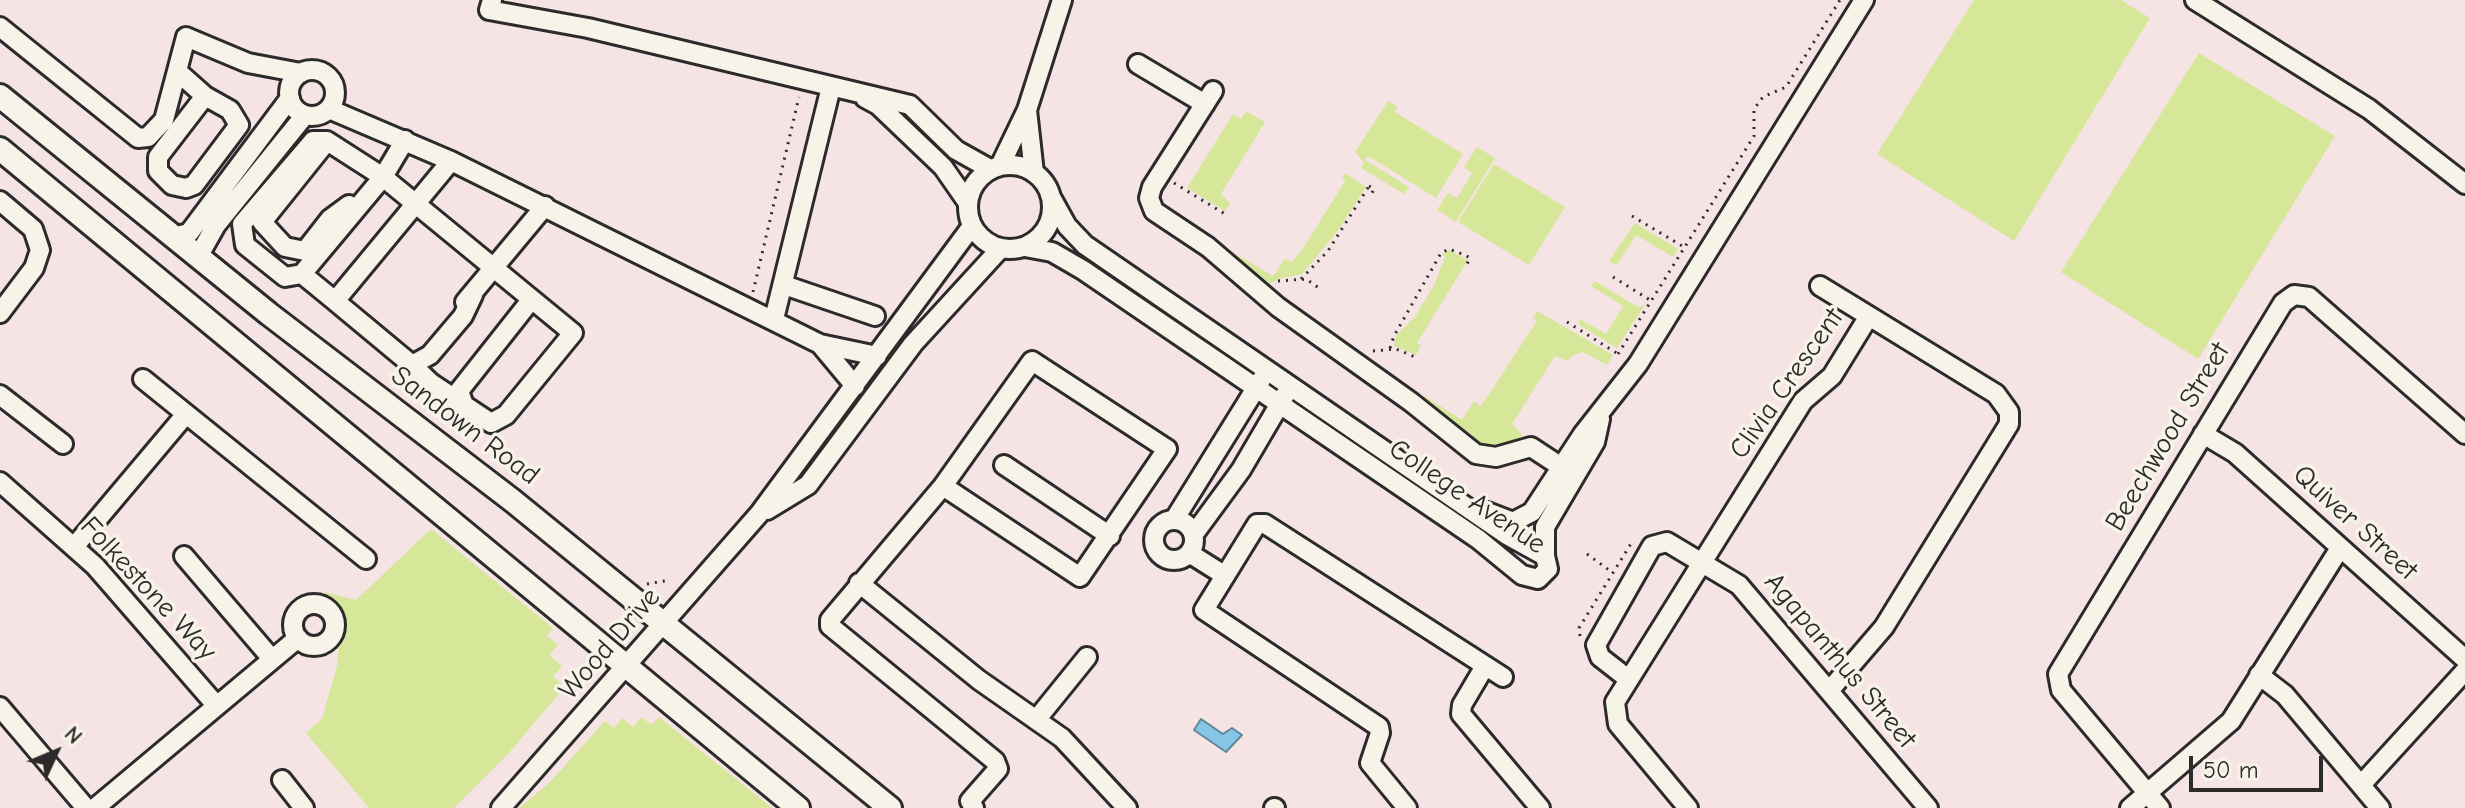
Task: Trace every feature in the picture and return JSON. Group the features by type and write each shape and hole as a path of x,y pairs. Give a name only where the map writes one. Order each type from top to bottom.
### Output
{"main road":[{"name":"Sandown Road","path":"0,96 198,257 513,501 890,808"},
{"path":"0,149 798,808"}],"street":[{"path":"492,0 489,10 588,28 910,105 956,150 995,168 1019,166 1034,173"},
{"path":"968,203 973,185 995,168 1027,110 1062,0"},
{"path":"1446,491 1504,521 1520,521 1532,512 1595,442 1600,416 1638,364 1864,0"},
{"path":"2195,0 2369,109 2465,184"},
{"path":"0,27 133,135 144,138"},
{"path":"144,138 164,120 186,37 248,63 301,73 321,72 333,82 332,101 315,116 305,115 297,110 290,95 248,63"},
{"path":"1138,64 1209,98 1150,192 1154,211 1208,247 1261,291 1476,454 1496,457 1531,447 1568,471"},
{"path":"178,72 205,96 230,110 239,125 191,187 166,182 156,167 158,157 205,96"},
{"path":"173,237 189,233 290,95 292,84 301,73"},
{"path":"774,319 831,87"},
{"path":"856,93 878,105 943,167 968,203 972,226 984,241 1001,248 1025,247 1047,227 1051,197 1034,173 1027,110"},
{"path":"332,101 820,344 877,356"},
{"path":"198,257 202,243 305,115"},
{"path":"144,138 147,148 158,157"},
{"path":"302,274 431,383 486,422 501,420 573,333 383,177 327,141 309,144 242,224 240,230 245,245 285,277 302,274 383,177 405,140"},
{"path":"327,141 262,222 258,235 281,257 292,260 305,251 336,213 360,202"},
{"path":"335,301 418,205 451,161"},
{"name":"College Avenue","path":"1025,247 1063,258 1478,539 1522,575 1530,579 1543,575 1549,563 1545,556 1507,535 1085,245 1067,226 1051,197"},
{"path":"0,201 33,229 40,250 34,268 0,313"},
{"path":"384,245 378,261 356,291 353,304 407,350 424,348 454,311 473,295 545,206"},
{"name":"Wood Drive","path":"501,808 759,514 972,226"},
{"name":"Wood Drive","path":"759,514 808,485 913,344 1001,248"},
{"path":"784,285 875,316"},
{"path":"1820,286 1869,316"},
{"path":"412,365 430,355 463,316 473,295"},
{"name":"Beechwood Street","path":"2160,808 2061,690 2058,674 2283,303 2300,295 2309,297 2465,434"},
{"path":"464,405 459,398 462,385 531,300"},
{"name":"Clivia Crescent","path":"1688,808 1626,735 1615,713 1615,702 1627,678 1803,401 1832,376 1869,316 1996,394 2009,412 2009,424 1884,627 1829,691"},
{"path":"820,344 855,386"},
{"path":"943,486 1080,577 1167,449 1034,361 943,486 830,620 830,626 995,761 998,769 970,801 974,808"},
{"path":"1268,370 1166,524 1156,547 1164,557 1177,559 1189,553 1194,534 1241,470 1291,386"},
{"path":"143,379 366,559"},
{"path":"0,395 63,444"},
{"path":"74,547 186,414"},
{"name":"Quiver Street","path":"2203,434 2235,453 2465,659"},
{"path":"1004,465 1110,536"},
{"path":"1545,556 1545,527 1568,471"},
{"name":"Folkestone Way","path":"0,482 114,586 216,705"},
{"path":"1130,507 1166,524 1186,523 1194,534"},
{"path":"1407,808 1370,763 1380,733 1379,727 1206,613 1205,606 1257,524 1265,524 1503,677"},
{"name":"Agapanthus Street","path":"1630,584 1657,542 1667,542 1739,585 1928,808"},
{"path":"2130,808 2231,721 2340,548"},
{"path":"1189,553 1224,575"},
{"path":"184,556 272,659"},
{"path":"859,583 979,680 1062,738 1127,808"},
{"path":"1627,678 1600,657 1596,645 1630,584"},
{"path":"95,808 298,638"},
{"path":"1036,720 1087,657"},
{"path":"1485,666 1462,705 1461,714 1540,808"},
{"path":"2361,785 2465,671"},
{"path":"2259,675 2285,695 2380,808"},
{"path":"0,707 86,808"},
{"path":"282,780 294,805"}],"path":[{"path":"1618,354 1754,136 1754,109 1763,97 1786,87 1837,1"},
{"path":"752,295 800,93"},
{"path":"1160,174 1225,214"},
{"path":"1301,279 1328,251 1369,186 1374,189 1371,195"},
{"path":"1632,216 1684,247"},
{"path":"1390,348 1441,253 1449,249 1465,255 1470,258 1467,264"},
{"path":"1613,277 1669,312"},
{"path":"1261,291 1277,281 1301,279 1319,288"},
{"path":"1567,322 1638,364"},
{"path":"1358,364 1373,351 1390,348 1415,357"},
{"path":"1587,554 1630,584"}],"green space":[{"path":"1974,0 2121,0 2150,18 2014,241 1877,154"},
{"path":"2199,53 2335,136 2198,359 2061,272"},
{"path":"1388,101 1397,107 1395,112 1463,154 1436,198 1368,156 1365,160 1409,187 1404,194 1361,168 1364,163 1355,152"},
{"path":"1246,111 1265,122 1221,194 1230,203 1225,211 1187,188 1233,114 1241,119"},
{"path":"1477,147 1495,158 1456,222 1437,210 1448,193 1457,198 1472,173 1464,167"},
{"path":"1494,164 1565,207 1529,265 1458,222"},
{"path":"1345,173 1366,187 1337,232 1302,274 1278,279 1264,287 1231,256 1232,252 1273,276 1285,259 1292,262 1304,247 1345,181 1342,178"},
{"path":"1635,223 1678,249 1673,257 1636,235 1617,265 1609,261"},
{"path":"1449,250 1468,260 1417,343 1421,346 1416,355 1394,346 1396,336 1415,317 1435,283 1445,257 1442,254"},
{"path":"1595,281 1639,308 1646,303 1617,348 1579,325 1580,319 1606,334 1623,306 1591,286"},
{"path":"1537,311 1613,355 1607,365 1583,352 1567,361 1555,356 1512,424 1522,435 1515,442 1487,452 1421,402 1424,396 1462,420 1474,401 1481,406 1537,321 1533,318"},
{"path":"431,529 553,628 547,636 558,645 549,655 562,666 553,677 565,687 508,754 454,808 369,808 306,733 322,719 337,666 341,617 324,599 325,592 356,600"},
{"path":"642,717 651,725 659,717 772,808 519,808 550,782 605,721 614,728 622,718 633,727"}],"water":[{"path":"1201,719 1223,734 1232,728 1242,735 1226,752 1194,730"}]}
